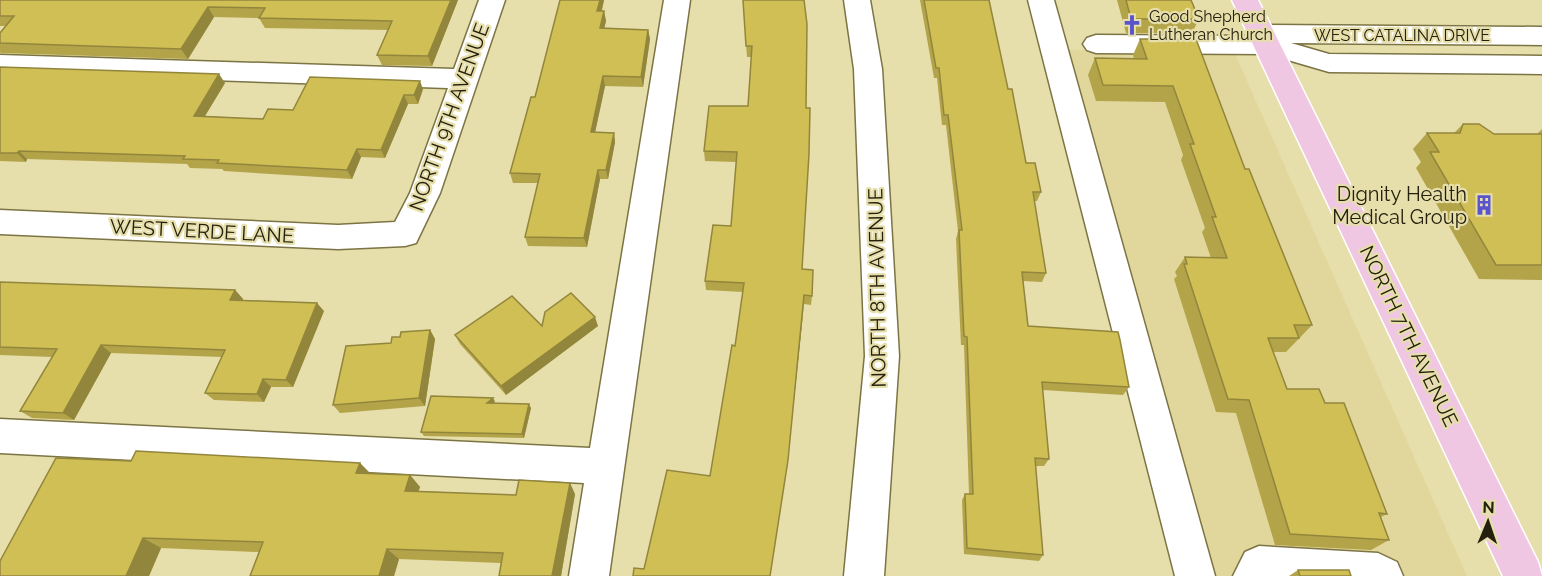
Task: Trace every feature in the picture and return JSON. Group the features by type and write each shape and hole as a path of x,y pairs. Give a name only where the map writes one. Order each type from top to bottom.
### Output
{"main road":[{"name":"NORTH 7TH AVENUE","path":"1245,0 1524,576"}],"street":[{"name":"NORTH 9TH AVENUE","path":"405,234 425,193 492,0"},
{"path":"589,576 677,0"},
{"name":"NORTH 8TH AVENUE","path":"856,0 868,69 877,210 882,356 864,576"},
{"path":"1041,0 1195,576"},
{"name":"WEST CATALINA DRIVE","path":"1266,40 1542,36"},
{"path":"1096,44 1266,40"},
{"name":"WEST CATALINA DRIVE","path":"1266,40 1329,63 1542,65"},
{"path":"0,64 465,79"},
{"name":"WEST VERDE LANE","path":"0,222 338,237 405,234"},
{"path":"0,436 605,466"},
{"path":"1253,576 1259,566 1378,573 1383,576"}],"shaded area":[{"path":"1048,49 1235,54 1467,576 1189,576"}],"building":[{"path":"0,0 451,0 428,56 377,55 392,21 259,18 265,8 208,7 181,49 0,43 0,33 14,16 0,16"},
{"path":"560,0 600,0 597,11 604,11 600,28 648,30 641,77 603,76 591,132 614,133 606,170 598,170 584,238 525,237 540,174 510,173 531,97 535,97"},
{"path":"743,0 804,0 807,24 806,108 810,108 802,269 813,270 812,296 804,295 788,460 770,576 633,576 634,568 644,569 667,470 710,476 732,345 735,346 744,283 705,281 713,225 731,226 737,152 704,151 709,106 748,106 752,46 746,46"},
{"path":"924,0 989,0 1008,89 1012,89 1026,163 1035,163 1041,192 1033,192 1046,273 1022,272 1028,326 1118,332 1120,340 1129,387 1042,382 1049,459 1035,458 1043,555 967,548 965,494 973,494 967,337 964,336 959,230 962,230 948,115 944,115 939,68 936,68"},
{"path":"1126,0 1191,0 1199,19 1131,19"},
{"path":"1140,39 1196,39 1245,169 1249,169 1312,325 1294,325 1299,338 1268,338 1287,389 1319,389 1325,403 1344,403 1387,514 1379,513 1389,540 1290,534 1249,400 1228,399 1184,264 1187,264 1185,257 1227,258 1212,217 1216,217 1190,144 1194,144 1173,86 1103,85 1095,58 1147,59"},
{"path":"0,67 219,74 194,116 263,119 268,109 293,110 310,77 420,81 414,95 404,95 381,150 357,149 347,170 217,163 219,160 183,159 185,156 19,151 0,153"},
{"name":"Dignity Health Medical Group","path":"1463,124 1479,124 1494,134 1542,134 1542,265 1496,265 1430,152 1439,152 1427,133 1460,133"},
{"path":"0,282 235,290 230,300 317,303 286,380 263,379 257,394 205,393 225,350 101,345 63,413 20,411 57,349 0,347"},
{"path":"571,293 595,317 501,386 455,335 512,296 542,326 545,312"},
{"path":"430,330 419,398 333,405 346,346 391,343 392,337 400,337 401,332"},
{"path":"431,396 493,398 487,403 529,404 522,434 421,432"},
{"path":"136,451 360,463 356,473 410,475 405,491 516,495 519,480 570,483 552,576 499,576 503,553 387,549 379,576 250,576 263,542 143,538 126,576 0,576 0,561 56,458 131,461"},
{"path":"1298,570 1349,570 1351,576 1300,576"}],"place":[{"name":"Good Shepherd Lutheran Church","path":"1132,25"},
{"name":"Dignity Health Medical Group","path":"1484,205"}]}
